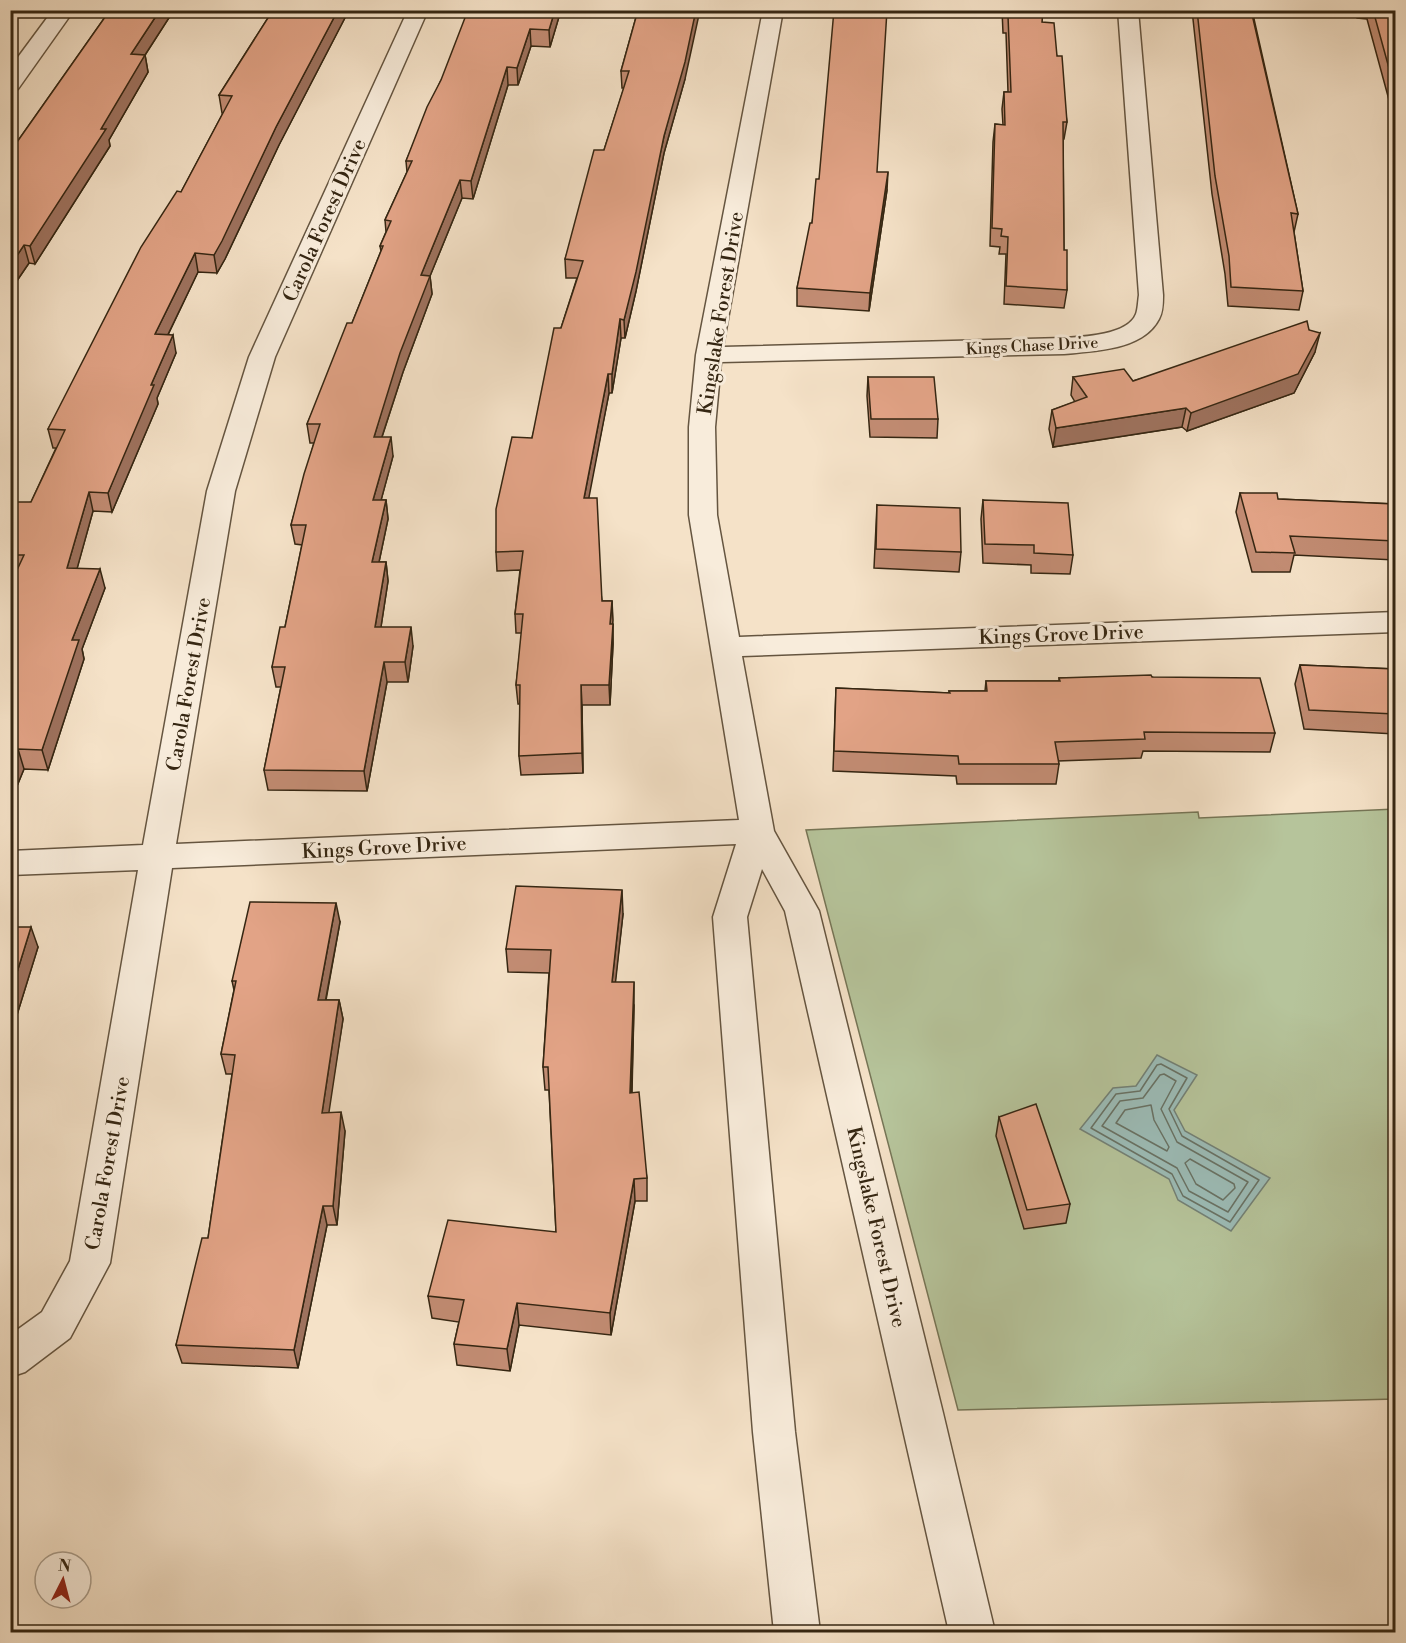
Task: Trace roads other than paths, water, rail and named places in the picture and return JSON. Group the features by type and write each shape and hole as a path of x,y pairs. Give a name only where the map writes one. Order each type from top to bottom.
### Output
{"street":[{"path":"10,84 64,10"},
{"name":"Carola Forest Drive","path":"10,1359 56,1325 90,1263 221,491 262,357 418,10"},
{"name":"Kingslake Forest Drive","path":"773,10 709,355 702,427 703,515 757,831 802,911 972,1632"},
{"name":"Kings Chase Drive","path":"709,355 1064,346 1104,342 1134,331 1147,318 1151,295 1128,10"},
{"name":"Kings Grove Drive","path":"726,647 1395,622"},
{"name":"Kings Grove Drive","path":"10,863 757,831"},
{"name":"Kingslake Forest Drive","path":"757,831 730,916 774,1432 797,1632"}],"water":[{"path":"1157,1055 1197,1075 1174,1110 1185,1131 1270,1178 1231,1231 1178,1200 1169,1179 1080,1129 1113,1088 1136,1086"}]}
